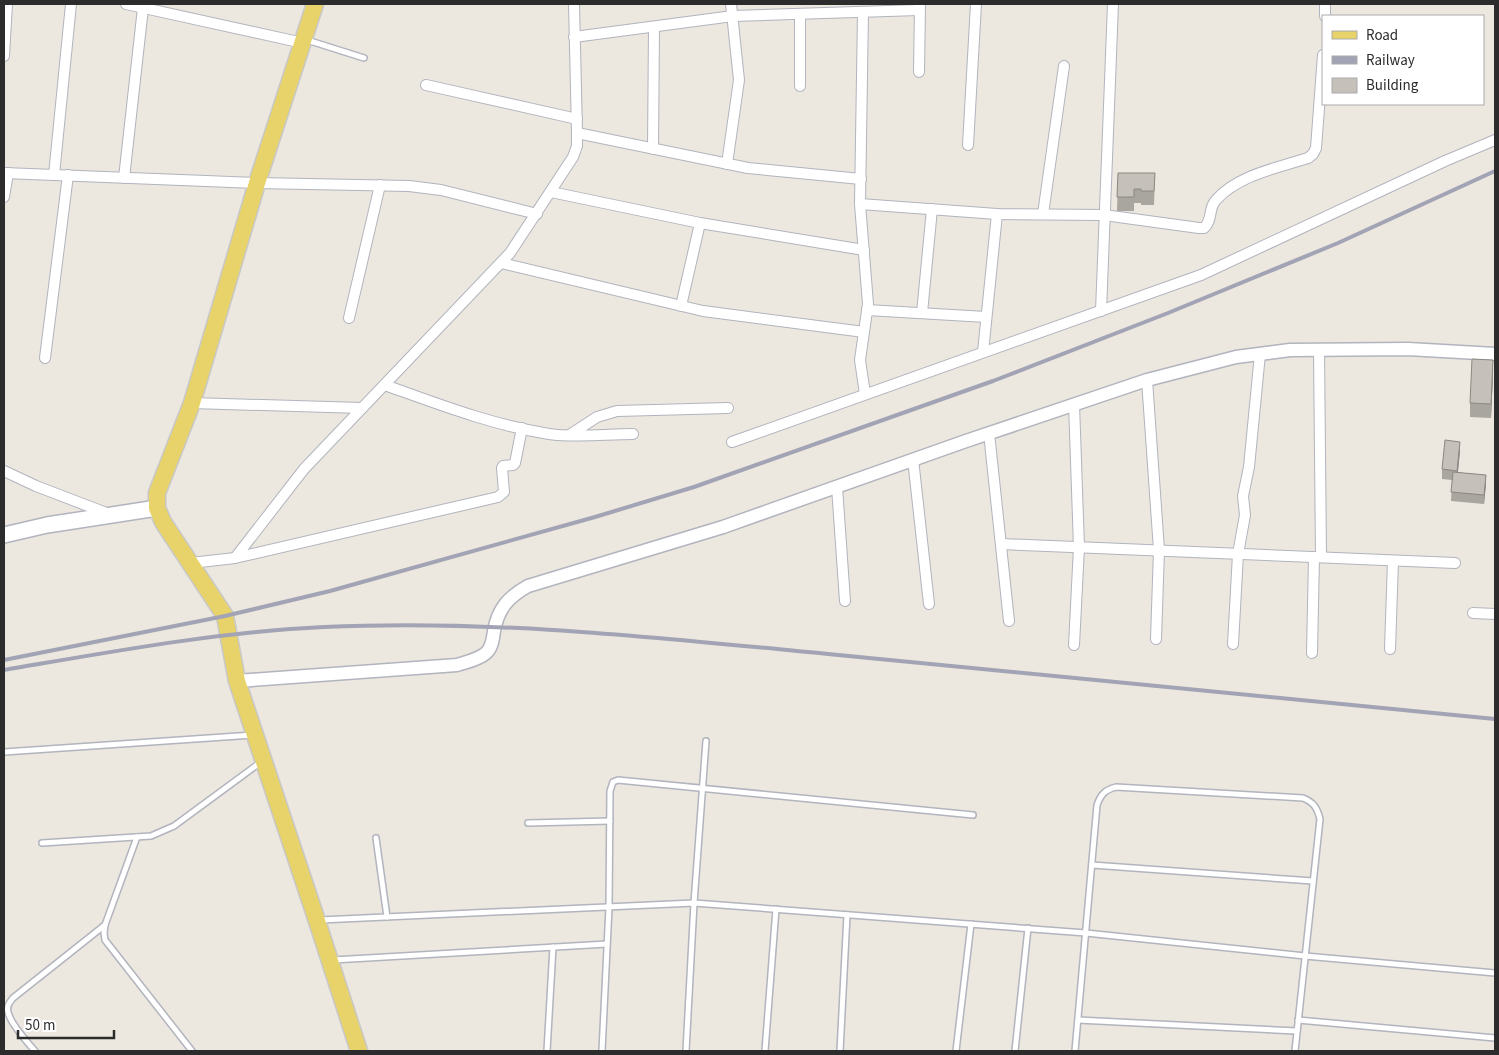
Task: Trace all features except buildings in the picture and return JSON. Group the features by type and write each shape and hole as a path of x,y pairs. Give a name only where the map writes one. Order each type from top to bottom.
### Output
{"main road":[{"path":"315,4 257,183 192,403 157,493 157,508 163,522 226,616 237,681 359,1051"},
{"path":"4,535 47,525 157,508"}],"street":[{"path":"4,56 7,4"},
{"path":"54,175 72,4"},
{"path":"126,4 303,41"},
{"path":"235,558 297,477 501,263 516,245 573,157 578,133 574,4"},
{"path":"727,164 739,80 731,4"},
{"path":"968,145 976,4"},
{"path":"1101,310 1113,4"},
{"path":"574,37 733,16 863,12 920,7 919,72"},
{"path":"124,178 143,8"},
{"path":"863,12 860,204 867,310 860,368 865,394"},
{"path":"800,14 800,86"},
{"path":"653,149 654,27"},
{"path":"1043,214 1064,66"},
{"path":"860,204 997,214 1104,215 1204,228 1210,220 1214,202 1235,184 1308,158 1313,154 1316,148 1322,68"},
{"path":"426,85 577,119"},
{"path":"578,133 727,164 774,171 860,179"},
{"path":"732,442 1201,275 1445,161 1495,140"},
{"path":"4,198 6,173 257,183 409,186 441,190 536,214"},
{"path":"45,358 68,175"},
{"path":"349,318 380,185"},
{"path":"551,192 700,223 864,250"},
{"path":"922,313 932,209"},
{"path":"984,352 997,214"},
{"path":"680,306 700,223"},
{"path":"501,263 680,306 864,332"},
{"path":"867,310 986,317"},
{"path":"237,681 457,665 478,658 487,652 504,603 528,586 723,527 990,432 1147,380 1236,357 1290,350 1408,349 1495,354"},
{"path":"1312,653 1318,557 1319,350"},
{"path":"1233,644 1238,554 1245,516 1243,496 1249,467 1260,354"},
{"path":"1147,380 1159,550 1156,639"},
{"path":"385,385 469,415 549,434 633,434"},
{"path":"192,403 362,408"},
{"path":"1074,404 1080,547 1074,645"},
{"path":"571,434 597,417 617,411 728,408"},
{"path":"190,563 235,558 501,495 505,488 502,468 515,463 522,428"},
{"path":"990,432 1009,621"},
{"path":"913,459 929,604"},
{"path":"4,471 36,486 112,515"},
{"path":"837,487 846,601"},
{"path":"1001,544 1455,564"},
{"path":"1390,649 1393,561"},
{"path":"1473,613 1495,614"}],"lane":[{"path":"303,41 364,58"},
{"path":"4,752 256,735"},
{"path":"686,1051 694,903 706,740"},
{"path":"42,844 151,836 174,826 264,760"},
{"path":"602,1051 609,907 610,786 613,782 618,780 702,790 973,815"},
{"path":"1075,1051 1097,805 1101,796 1107,790 1116,787 1303,798 1312,802 1318,810 1320,819 1295,1051"},
{"path":"528,823 610,821"},
{"path":"137,837 105,925 105,940 192,1051"},
{"path":"376,838 386,917"},
{"path":"1092,865 1313,881"},
{"path":"317,921 694,903 1086,933 1305,956 1495,973"},
{"path":"766,1051 776,909"},
{"path":"840,1051 847,914"},
{"path":"956,1051 971,924"},
{"path":"34,1051 10,1018 7,1011 8,1004 105,925"},
{"path":"1015,1051 1028,928"},
{"path":"330,960 607,944"},
{"path":"547,1051 553,947"},
{"path":"1078,1020 1296,1032"},
{"path":"1298,1020 1495,1038"}],"railway":[{"path":"4,660 225,616 330,591 595,517 694,487 993,381 1168,313 1338,243 1495,171"},
{"path":"4,670 84,656 244,633 324,627 387,625 514,628 640,636 1495,719"}]}
